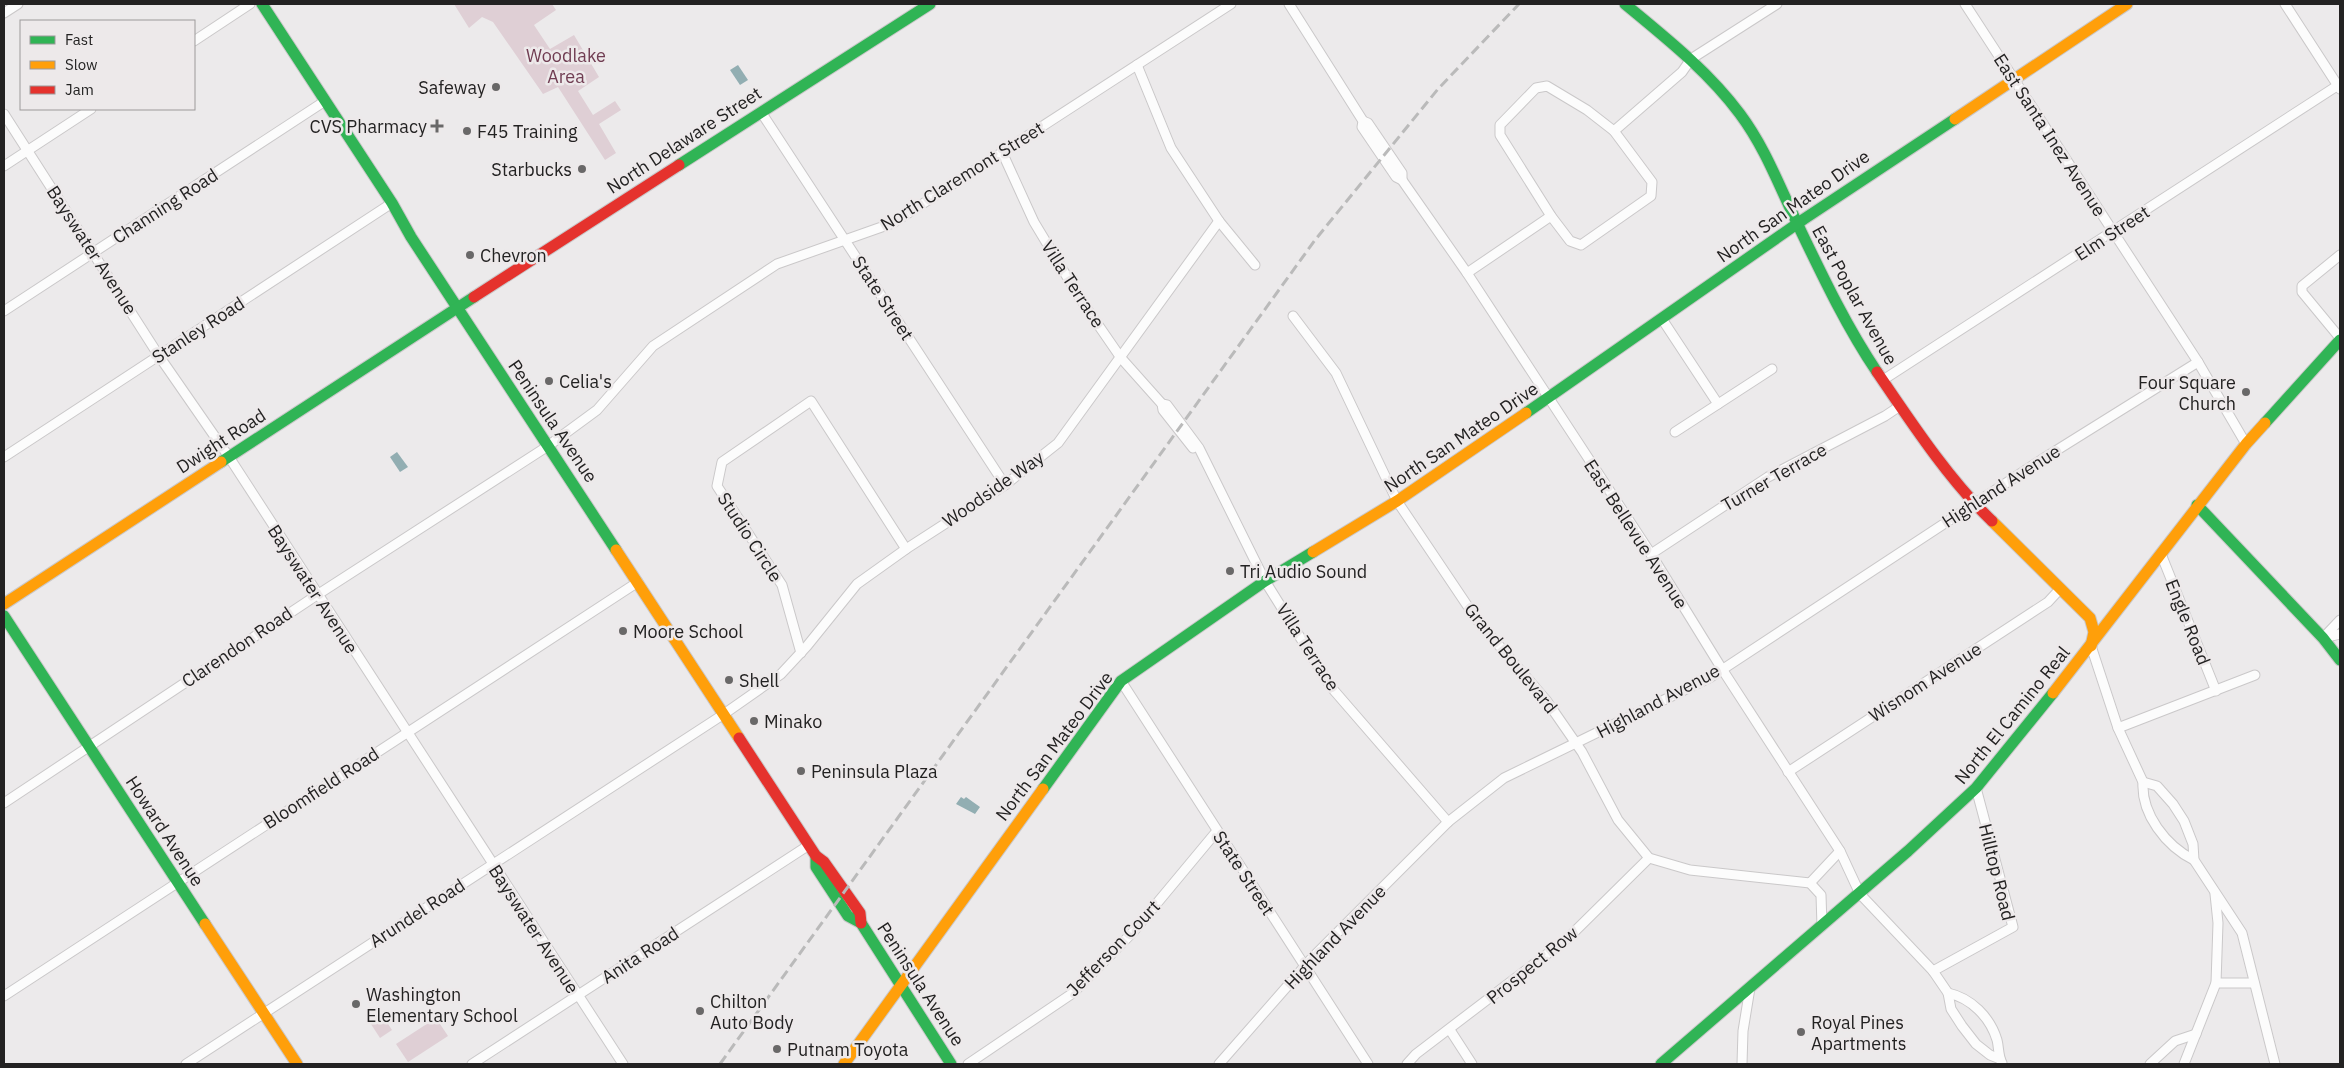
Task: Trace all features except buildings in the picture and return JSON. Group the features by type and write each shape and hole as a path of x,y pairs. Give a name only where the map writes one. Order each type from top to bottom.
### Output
{"main road":[{"name":"Peninsula Avenue","path":"262,4 392,203 411,237 809,845 816,856 816,867 848,916 861,923 951,1064"},
{"name":"North Delaware Street","path":"458,309 930,4"},
{"name":"East Poplar Avenue","path":"1625,4 1692,59 1740,114 1772,165 1796,224 1857,342 1900,406 1974,504 2090,618 2094,632 2091,646"},
{"name":"North San Mateo Drive","path":"844,1064 1121,682 1265,581 1397,501 1549,398 1796,224 2127,4"},
{"name":"Dwight Road","path":"4,604 458,309"},
{"name":"North El Camino Real","path":"1661,1064 1860,894 1950,814 1976,788 2091,646 2246,444 2340,339"},
{"path":"2197,506 2322,638 2340,660"},
{"name":"Howard Avenue","path":"4,616 297,1064"}],"street":[{"path":"4,13 18,4"},
{"path":"195,40 250,4"},
{"name":"North Claremont Street","path":"548,446 597,410 653,346 777,264 893,223 1231,4"},
{"name":"East Bellevue Avenue","path":"1289,4 1363,121 1362,127 1396,177 1402,180 1467,273 1651,554 1722,669 1840,852 1860,894 1933,971 1948,993 1951,1008 1976,1044 2001,1062"},
{"path":"1614,131 1682,72 1692,59 1776,4"},
{"name":"East Santa Inez Avenue","path":"1965,4 2198,362 2246,444"},
{"path":"2285,4 2339,86"},
{"path":"1137,65 1170,148 1219,221 1256,265"},
{"path":"1547,86 1588,110 1614,131 1652,182 1651,196 1582,245 1570,241 1500,135 1500,125 1536,88 1547,86"},
{"name":"Elm Street","path":"1883,380 2339,86"},
{"name":"Channing Road","path":"4,311 325,101"},
{"path":"4,166 90,110"},
{"name":"State Street","path":"761,112 1005,485"},
{"name":"Bayswater Avenue","path":"4,114 159,356 229,457 492,865 623,1064"},
{"name":"Villa Terrace","path":"1002,152 1034,222 1080,300 1121,358 1162,404 1162,410 1195,450 1199,451 1265,581 1331,686 1448,822"},
{"name":"Stanley Road","path":"4,457 392,203"},
{"path":"1467,273 1552,216"},
{"name":"Woodside Way","path":"724,714 781,674 801,653 857,584 906,549 1005,485 1058,443 1219,221"},
{"path":"2340,255 2302,286 2302,292 2340,339"},
{"name":"Grand Boulevard","path":"1293,316 1336,373 1397,501 1477,620 1546,700 1576,744 1618,820 1649,858"},
{"path":"1662,319 1718,404"},
{"name":"Highland Avenue","path":"1219,1064 1304,966 1448,822 1504,778 1711,677 1974,504 2198,362"},
{"path":"1675,432 1772,369"},
{"name":"Studio Circle","path":"801,653 782,585 717,486 722,462 811,401 906,549"},
{"name":"Turner Terrace","path":"1651,554 1768,477 1885,416 1900,406"},
{"name":"Clarendon Road","path":"4,803 317,595 548,446"},
{"name":"Engle Road","path":"2161,554 2216,691"},
{"name":"Bloomfield Road","path":"4,996 638,582"},
{"name":"Wisnom Avenue","path":"1788,772 2048,602 2060,589"},
{"path":"2322,638 2340,620"},
{"path":"2322,638 2340,634"},
{"path":"2091,646 2118,728 2143,782 2142,790 2147,806 2157,826 2179,853 2194,860"},
{"path":"2118,728 2255,675"},
{"name":"State Street","path":"1121,682 1368,1064"},
{"name":"Arundel Road","path":"186,1064 724,714"},
{"path":"2143,782 2157,786 2173,804 2184,821 2193,844 2194,860 2242,932 2275,1064"},
{"name":"Hilltop Road","path":"1933,971 2013,928 1976,788"},
{"name":"Jefferson Court","path":"968,1064 1073,993 1133,932 1217,831"},
{"name":"Anita Road","path":"472,1064 809,845"},
{"path":"1810,883 1840,852"},
{"path":"1649,858 1690,870 1810,883 1821,895 1822,926"},
{"name":"Prospect Row","path":"1407,1064 1416,1054 1450,1030 1568,938 1649,858"},
{"path":"2184,1064 2216,983 2218,922 2214,891"},
{"path":"2216,983 2254,983"},
{"path":"1742,1064 1743,1031 1750,988"},
{"path":"1948,993 1970,1002 1984,1018 1996,1036 2001,1062"},
{"path":"1450,1030 1472,1064"},
{"path":"2150,1064 2175,1041 2196,1034"}],"green space":[{"name":"Woodlake Area","path":"454,4 552,4 556,10 534,25 550,49 574,35 599,77 578,91 593,115 615,101 621,110 599,124 616,153 605,160 558,87 543,94 493,22 482,17 469,28"},
{"path":"377,1007 392,1030 380,1038 365,1015"},
{"path":"436,1018 448,1036 408,1062 396,1044"}],"water":[{"path":"738,65 748,80 740,85 730,70"},
{"path":"397,452 408,467 400,472 390,457"},
{"path":"961,797 964,799 966,797 980,807 975,814 956,804"}],"railway":[{"path":"720,1064 1315,240 1438,89 1519,4"}],"traffic: fast":[{"path":"262,4 392,203 411,237 616,550"},
{"path":"679,165 930,4"},
{"path":"1625,4 1700,69 1728,98 1749,127 1772,168 1835,300 1877,372"},
{"path":"1526,413 1804,219 1955,119"},
{"path":"221,462 474,297"},
{"path":"2265,423 2340,340"},
{"path":"2197,505 2323,638 2340,660"},
{"path":"1043,789 1121,681 1265,581 1313,552"},
{"path":"4,616 205,924"},
{"path":"1661,1064 1908,851 1976,788 2053,693"},
{"path":"816,856 816,867 848,916 861,923 951,1064"}],"traffic: slow":[{"path":"1955,119 2127,4"},
{"path":"1313,552 1397,501 1526,413"},
{"path":"2053,693 2246,444 2265,423"},
{"path":"4,604 221,462"},
{"path":"1992,521 2090,618 2094,632 2091,646"},
{"path":"616,550 739,738"},
{"path":"844,1064 1043,789"},
{"path":"205,924 297,1064"}],"traffic: jam":[{"path":"474,297 679,165"},
{"path":"1877,372 1946,469 1992,521"},
{"path":"739,738 816,856 824,862 860,913 861,923"}],"place":[{"name":"Safeway","path":"496,87"},
{"name":"CVS Pharmacy","path":"437,126"},
{"name":"F45 Training","path":"467,131"},
{"name":"Starbucks","path":"582,169"},
{"name":"Chevron","path":"470,255"},
{"name":"Celia's","path":"549,381"},
{"name":"Four Square Church","path":"2246,392"},
{"name":"Tri Audio Sound","path":"1230,571"},
{"name":"Moore School","path":"623,631"},
{"name":"Shell","path":"729,680"},
{"name":"Minako","path":"754,721"},
{"name":"Peninsula Plaza","path":"801,771"},
{"name":"Washington Elementary School","path":"356,1004"},
{"name":"Chilton Auto Body","path":"700,1011"},
{"name":"Royal Pines Apartments","path":"1801,1032"},
{"name":"Putnam Toyota","path":"777,1049"}]}
